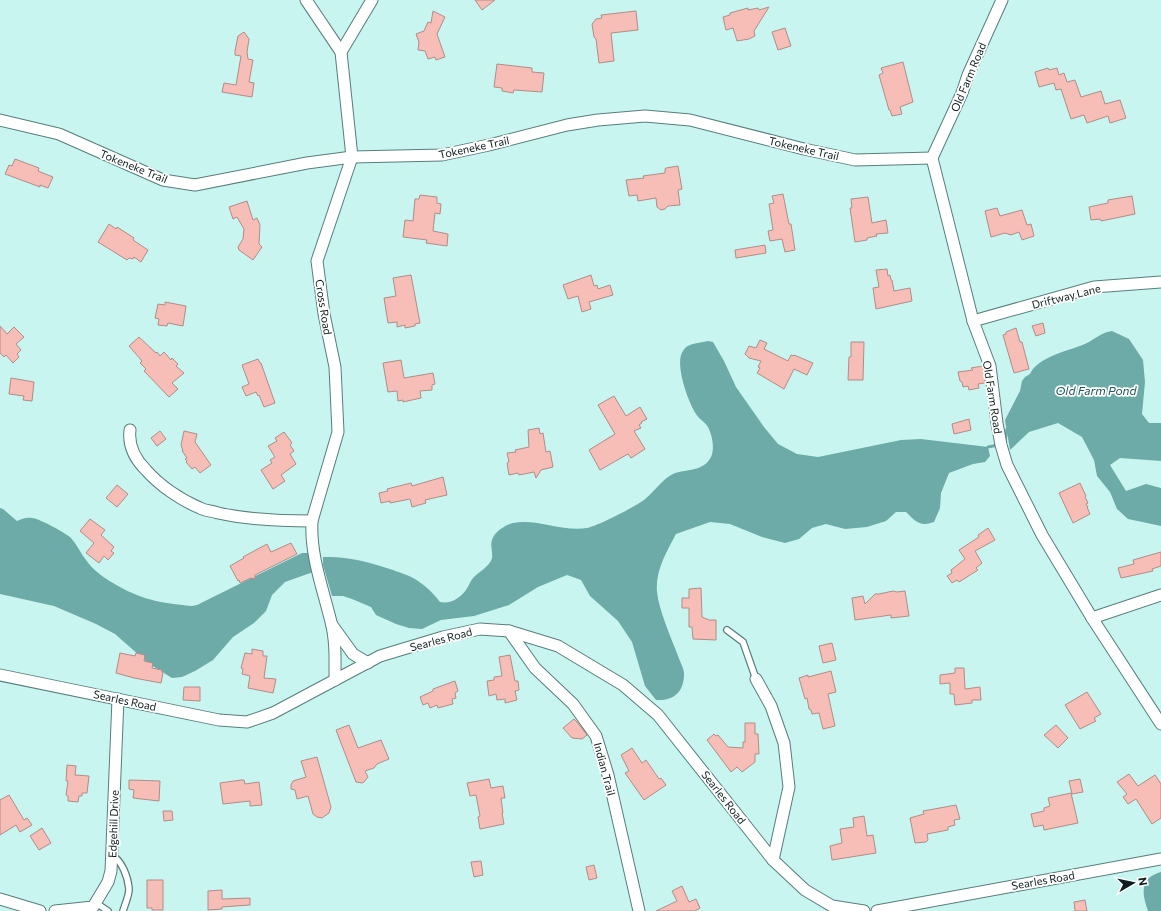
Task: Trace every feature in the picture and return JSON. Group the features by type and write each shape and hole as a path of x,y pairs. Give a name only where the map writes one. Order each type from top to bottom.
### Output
{"street":[{"name":"Cross Road","path":"306,0 341,52 352,157 318,261 324,314 335,367 338,432 312,521 311,536 322,589 332,624 335,652 335,680"},
{"path":"341,52 372,0"},
{"name":"Old Farm Road","path":"1002,0 932,158 973,321 990,366 997,423 1001,445 1007,465 1042,535 1092,618 1161,724"},
{"name":"Tokeneke Trail","path":"0,120 59,134 163,180 195,185 307,163 352,157 442,155 489,145 567,125 598,120 645,116 690,120 804,149 855,160 932,158"},
{"name":"Driftway Lane","path":"973,321 1094,287 1161,282"},
{"path":"130,430 129,440 138,462 150,476 173,494 201,509 232,516 273,521 312,521"},
{"path":"1092,618 1161,596"},
{"name":"Cross Road","path":"332,624 353,654 368,663"},
{"name":"Searles Road","path":"0,675 219,720 247,722 273,712 380,656 443,637 480,629 510,631 558,646 623,685 658,715 774,860 805,890 832,906 864,911"},
{"name":"Indian Trail","path":"510,631 534,668 573,704 596,736 608,775 639,911"},
{"path":"756,679 771,706 784,743 789,787 774,860"},
{"name":"Edgehill Drive","path":"96,903 108,882 111,871 118,699"},
{"name":"Searles Road","path":"878,911 1161,859"},
{"path":"0,899 40,911"},
{"path":"55,911 93,907 96,903"}],"lane":[{"path":"727,630 743,642 756,679"},
{"path":"112,854 118,859 126,875 129,890 123,911"},
{"path":"96,903 108,911"}],"water":[{"name":"Old Farm Pond","path":"1112,331 1129,339 1143,360 1145,382 1142,414 1149,423 1161,423 1161,461 1120,458 1110,465 1126,491 1146,484 1161,488 1161,526 1128,519 1117,509 1110,492 1097,476 1094,460 1082,437 1058,423 1029,432 1010,450 1005,420 1020,391 1022,381 1025,377 1047,358 1087,343 1102,334"},
{"path":"708,341 713,342 736,387 764,427 778,444 797,454 818,457 901,440 921,439 988,447 990,456 985,462 973,464 949,473 941,493 940,508 934,522 925,524 918,523 906,512 896,512 886,521 867,527 845,529 826,524 812,528 799,539 785,543 762,537 730,524 710,522 676,534 662,562 657,584 660,607 684,674 682,687 676,695 667,699 656,700 645,686 632,642 618,621 590,596 581,580 567,575 538,587 509,605 474,616 441,620 422,629 409,628 396,624 376,615 371,607 343,596 332,596 323,565 323,557 341,557 376,564 409,576 418,581 440,602 451,601 458,598 476,575 489,564 492,558 491,544 493,537 498,531 507,525 513,523 531,522 568,528 587,528 617,516 640,503 671,475 703,466 711,457 713,446 712,438 708,427 697,416 689,401 683,382 680,364 683,351 687,346"},
{"path":"0,508 17,521 26,518 35,519 62,532 72,539 91,567 98,573 123,589 151,600 171,604 197,605 302,553 309,553 313,572 285,582 272,595 266,611 254,623 233,637 213,660 182,677 172,678 148,663 115,634 96,624 54,606 0,594"},
{"path":"1161,872 1161,911 1148,911 1144,899 1144,887 1149,878"}],"building":[{"path":"475,0 495,0 482,10"},
{"path":"769,7 754,31 755,36 749,39 737,41 733,28 726,30 723,17 730,15 730,13 748,8 748,10 758,8 759,10"},
{"path":"433,11 445,17 437,34 445,57 436,60 435,57 428,59 425,51 418,50 419,42 416,34 424,31 428,22 431,23"},
{"path":"636,11 638,30 611,33 614,61 599,63 596,39 594,37 592,24 596,19 602,18 601,15"},
{"path":"785,28 791,46 778,50 772,32"},
{"path":"244,32 249,39 247,52 248,59 253,60 249,82 254,83 252,97 222,92 224,83 236,85 241,56 235,55 235,51 238,36"},
{"path":"903,62 913,102 900,107 902,114 892,116 879,75 883,73 881,68"},
{"path":"497,64 532,68 532,72 544,73 542,92 514,90 513,93 502,91 502,88 494,87"},
{"path":"1048,68 1049,70 1057,68 1059,75 1064,73 1067,82 1075,80 1081,97 1101,91 1105,104 1120,100 1126,118 1110,123 1108,116 1087,123 1084,115 1071,119 1061,89 1056,90 1054,83 1039,87 1035,72"},
{"path":"15,159 39,168 38,171 53,177 48,188 40,185 40,187 5,174 9,165 12,166"},
{"path":"678,166 682,189 678,190 680,205 668,206 661,210 657,207 656,198 638,201 637,195 629,196 626,180 644,178 643,176 665,173 666,168"},
{"path":"783,194 789,224 791,224 795,250 785,252 782,239 770,241 768,231 773,230 769,204 774,203 772,196"},
{"path":"420,195 437,197 437,203 441,204 440,214 435,213 433,231 448,234 447,246 426,243 427,240 403,237 405,220 413,221 415,199 419,199"},
{"path":"1132,196 1135,214 1101,221 1100,219 1091,220 1089,207 1108,203 1108,200"},
{"path":"868,197 872,223 886,220 888,233 876,234 877,236 867,238 867,240 855,242 850,208 852,208 851,199"},
{"path":"247,201 253,220 257,218 260,225 259,244 262,247 253,260 239,250 238,247 243,239 244,229 237,217 233,219 229,207"},
{"path":"997,208 1000,216 1022,210 1027,225 1031,224 1034,236 1022,240 1019,232 1011,235 1005,233 991,237 985,211"},
{"path":"109,224 116,229 117,227 134,238 133,240 148,250 141,262 134,257 133,259 129,258 127,260 98,242"},
{"path":"765,245 766,253 736,258 735,250"},
{"path":"887,269 888,276 890,275 892,280 894,291 910,288 912,301 876,309 873,288 879,287 876,270"},
{"path":"411,275 420,323 415,324 415,326 405,328 405,325 397,327 397,322 388,323 384,298 396,296 393,278"},
{"path":"591,275 594,286 597,285 598,289 610,285 613,295 589,302 591,309 582,312 578,296 568,299 563,285"},
{"path":"165,302 186,306 183,326 168,323 167,326 158,325 159,319 155,318 158,304 165,305"},
{"path":"1043,323 1045,333 1036,336 1032,326"},
{"path":"0,326 7,334 14,327 24,337 16,344 21,350 17,354 19,357 13,363 6,355 4,357 0,353"},
{"path":"1016,328 1020,342 1022,342 1029,369 1014,373 1003,335 1006,334 1006,332"},
{"path":"139,337 160,356 164,352 171,360 172,358 178,364 176,366 184,373 172,383 178,389 169,397 144,371 146,369 140,363 142,361 129,346"},
{"path":"760,340 767,343 764,349 788,361 791,355 794,355 813,363 807,375 794,369 784,389 757,373 760,368 758,367 761,361 749,358 745,354 749,346 756,348"},
{"path":"851,342 864,342 863,380 848,380"},
{"path":"258,359 261,363 275,403 264,407 259,395 258,396 256,392 246,396 242,387 249,384 242,365"},
{"path":"401,360 404,378 433,373 435,384 432,385 432,390 420,391 421,398 403,402 403,400 398,401 397,391 388,392 383,363"},
{"path":"983,366 985,383 978,384 979,388 969,390 968,386 963,387 958,372 973,370 971,368"},
{"path":"11,378 34,382 32,401 23,400 24,396 9,394"},
{"path":"614,396 626,416 640,407 647,419 639,425 641,428 634,431 645,449 631,458 628,454 600,470 589,450 615,434 598,405"},
{"path":"969,419 971,430 954,434 952,424"},
{"path":"539,428 540,434 543,433 546,452 550,451 553,467 541,470 536,478 534,472 509,475 507,453 516,452 515,450 529,447 528,430"},
{"path":"160,431 166,439 157,446 151,438"},
{"path":"184,431 197,434 195,442 211,465 200,473 195,467 192,469 186,462 187,461 185,459 187,458 182,451 181,445"},
{"path":"284,432 292,443 290,445 294,451 290,454 296,464 281,475 285,481 273,489 261,470 272,463 270,460 275,457 268,446 277,441 275,438"},
{"path":"443,477 447,495 425,500 426,503 412,507 410,499 390,503 390,501 381,503 379,493 388,491 387,489 411,483 412,486"},
{"path":"1080,483 1086,496 1085,497 1088,503 1086,504 1090,514 1073,523 1059,493"},
{"path":"117,485 128,494 117,507 106,498"},
{"path":"90,519 105,530 101,535 114,547 111,551 114,553 108,560 104,556 99,563 86,553 94,543 80,531"},
{"path":"988,528 995,540 975,551 982,563 976,568 978,570 959,582 957,580 952,583 947,576 952,573 951,570 965,559 959,550 979,537 978,535"},
{"path":"291,543 297,554 255,575 255,579 251,578 240,583 239,580 238,581 230,566 267,544 271,552"},
{"path":"1161,552 1161,566 1152,569 1153,571 1121,578 1118,568 1134,564 1133,560"},
{"path":"701,588 702,617 709,620 716,620 716,640 693,639 692,627 689,627 689,608 682,608 682,598 689,598 689,589"},
{"path":"905,591 909,616 891,618 891,615 855,620 852,598 863,596 865,604 875,594"},
{"path":"832,643 836,660 823,663 819,646"},
{"path":"252,649 263,651 263,656 267,656 264,678 276,679 273,693 248,688 250,676 242,674 243,669 241,668 245,653 252,654"},
{"path":"120,653 135,656 136,653 145,655 144,661 153,663 152,668 162,670 163,673 161,683 116,673"},
{"path":"510,655 515,681 518,681 519,690 515,691 517,700 505,703 505,699 497,700 496,694 489,696 487,681 494,680 494,677 502,676 499,657"},
{"path":"955,668 964,668 965,689 980,687 981,700 972,700 972,703 955,705 954,694 950,694 950,683 940,684 940,675 955,673"},
{"path":"831,671 836,692 828,694 835,726 823,729 819,713 812,714 811,710 809,709 807,698 805,699 799,678"},
{"path":"455,681 458,691 455,693 456,698 452,699 453,704 438,708 437,705 430,708 428,703 423,705 420,697 433,691 433,689"},
{"path":"184,687 200,687 200,701 183,700"},
{"path":"1087,692 1101,714 1094,718 1096,721 1080,729 1065,705"},
{"path":"574,719 587,735 582,739 572,738 563,728"},
{"path":"745,723 755,723 755,734 758,734 759,754 755,754 755,762 742,772 737,767 731,772 707,740 714,734 716,736 718,735 728,747 743,748 743,742 745,742"},
{"path":"349,725 358,748 381,740 389,759 377,764 374,768 365,771 368,777 362,783 356,782 336,730"},
{"path":"1056,725 1068,738 1058,748 1044,735"},
{"path":"632,748 642,763 646,760 659,779 661,778 666,785 644,800 625,773 629,771 621,755"},
{"path":"317,757 331,807 329,813 322,818 313,814 308,796 297,799 295,790 291,789 293,781 306,777 301,761"},
{"path":"67,765 76,766 75,775 89,776 87,793 82,793 82,796 79,796 78,802 68,801 68,796 66,795 68,781 66,781"},
{"path":"1129,774 1138,786 1155,775 1161,784 1161,818 1152,824 1136,799 1128,804 1123,797 1127,794 1117,782"},
{"path":"489,779 491,788 503,786 505,798 501,798 504,824 480,829 478,817 480,816 476,795 470,796 467,783"},
{"path":"1080,779 1083,792 1072,794 1069,781"},
{"path":"129,780 160,781 159,801 133,798 134,790 129,789"},
{"path":"244,780 245,784 259,782 262,805 250,806 250,801 223,804 220,783"},
{"path":"1071,793 1078,823 1044,830 1043,825 1034,827 1031,814 1044,811 1044,808 1050,806 1048,798"},
{"path":"9,795 24,820 27,818 32,825 20,832 16,825 0,835 0,800"},
{"path":"956,805 960,819 954,820 955,825 948,827 948,830 927,834 928,840 926,842 915,843 910,818 924,814 923,811"},
{"path":"163,811 172,811 173,820 164,821"},
{"path":"864,816 867,836 873,835 876,853 832,860 830,846 842,843 840,829 854,827 853,818"},
{"path":"42,828 51,843 39,850 30,836"},
{"path":"481,861 483,875 474,877 471,862"},
{"path":"594,865 597,878 589,880 586,867"},
{"path":"147,880 163,880 163,910 152,910 152,908 147,908"},
{"path":"682,886 689,902 696,899 700,908 695,911 656,911 677,901 672,891"},
{"path":"222,890 222,899 250,898 250,905 222,907 222,909 208,910 208,891"},
{"path":"1085,900 1087,911 1075,911 1074,902"}],"waterway":[{"path":"1005,441 1007,429"},
{"path":"988,447 998,445"}]}
